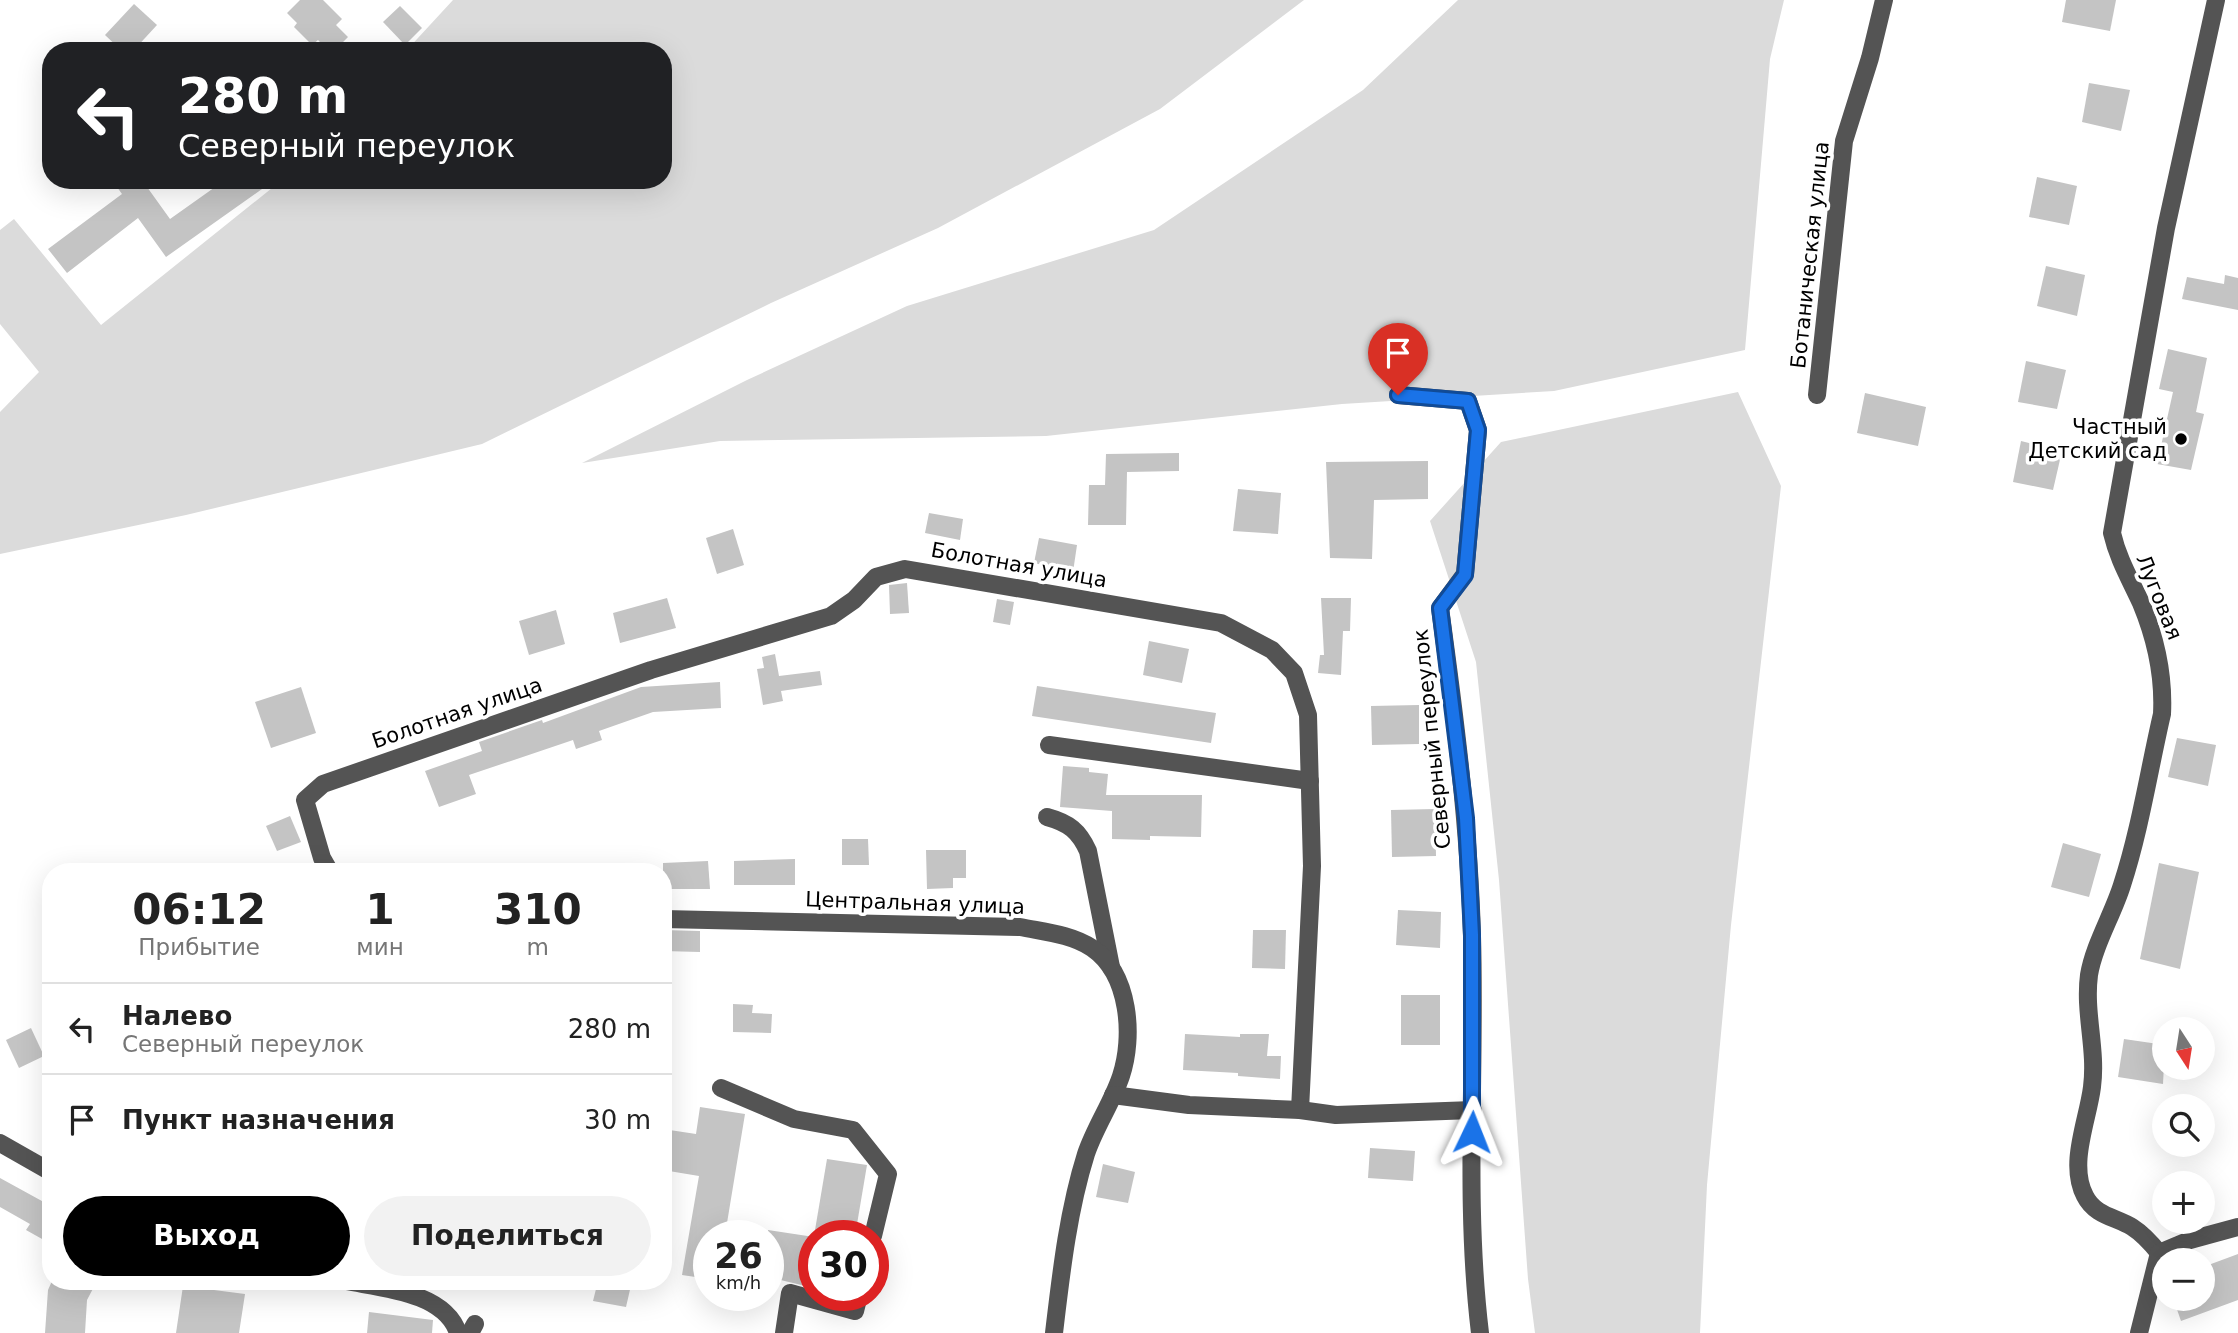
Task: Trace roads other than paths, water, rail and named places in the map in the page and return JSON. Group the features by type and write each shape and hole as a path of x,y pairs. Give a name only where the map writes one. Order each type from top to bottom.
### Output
{"street":[{"name":"Ботаническая улица","path":"1818,395 1844,141 1870,58 1884,0"},
{"name":"Луговая","path":"2155,1248 2131,1226 2107,1217 2085,1198 2077,1169 2093,1084 2094,1047 2087,999 2090,973 2123,884 2162,714 2160,662 2141,604 2119,560 2112,533 2166,228 2216,0"},
{"name":"Северный переулок","path":"1398,395 1468,401 1478,430 1465,575 1440,608 1466,818 1472,935 1473,1110"},
{"name":"Болотная улица","path":"324,863 305,800 323,784 651,670 831,616 854,600 876,577 905,569 1221,623 1272,650 1294,673 1308,715 1312,866 1300,1110"},
{"path":"1049,745 1310,781"},
{"path":"1047,817 1066,822 1081,836 1088,851 1111,970"},
{"name":"Центральная улица","path":"672,919 1020,926 1072,938 1093,949 1111,970 1128,1020 1128,1049 1113,1095 1087,1151 1078,1182 1054,1333"},
{"path":"721,1088 794,1119 853,1130 888,1174 877,1220"},
{"path":"1113,1095 1189,1105 1300,1110 1336,1115 1473,1110 1471,1261 1480,1333"},
{"path":"0,1143 42,1167"},
{"path":"2171,1248 2238,1227"},
{"path":"2140,1333 2152,1282"},
{"path":"392,1290 430,1302 455,1323 458,1333"},
{"path":"784,1333 790,1293 798,1295"}],"place":[{"name":"Частный Детский сад","path":"2181,439"}]}
